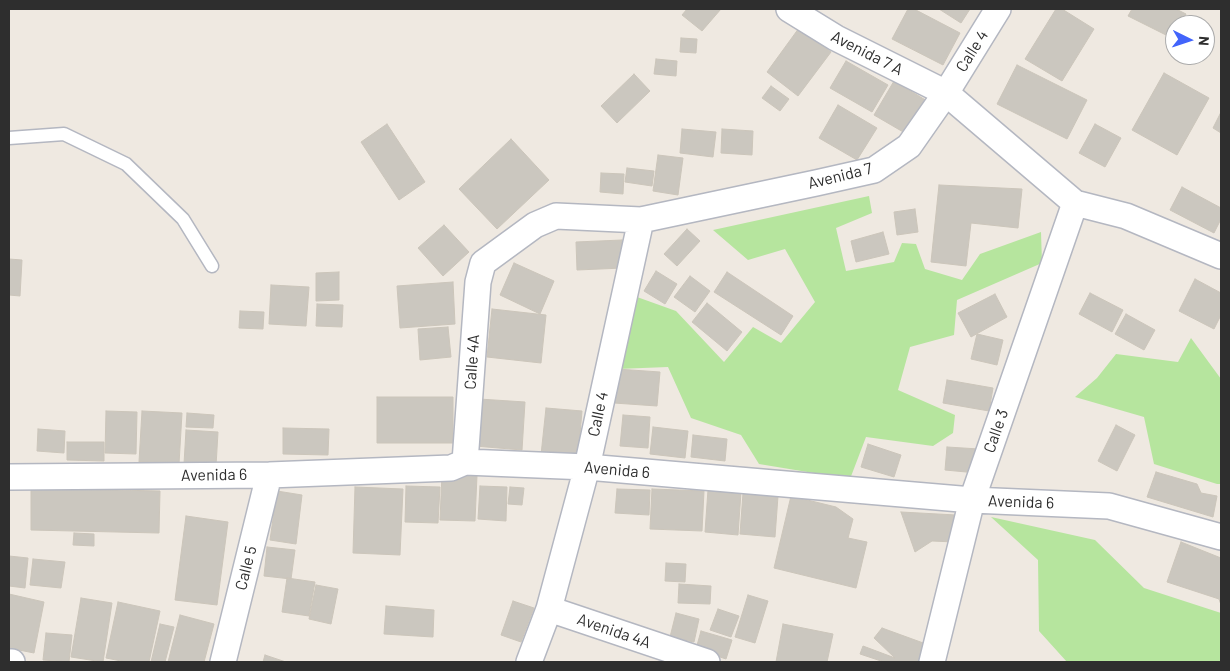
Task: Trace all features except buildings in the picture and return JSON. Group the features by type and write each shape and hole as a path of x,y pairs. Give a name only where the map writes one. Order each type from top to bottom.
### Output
{"street":[{"name":"Avenida 7 A","path":"789,9 836,38 946,93"},
{"name":"Calle 4","path":"946,93 998,9"},
{"path":"946,93 1075,204 1126,216 1221,256"},
{"name":"Avenida 7","path":"483,263 535,225 556,216 641,220 874,170 909,146 946,93"},
{"name":"Calle 3","path":"932,662 972,500 1075,204"},
{"name":"Calle 4","path":"529,662 549,609 587,467 641,220"},
{"name":"Calle 4A","path":"465,462 478,282 483,263"},
{"name":"Avenida 6","path":"9,477 269,475 451,468 465,462 587,467 972,500 1109,506 1221,538"},
{"name":"Calle 5","path":"223,662 269,475"},
{"name":"Avenida 4A","path":"549,609 707,662"}],"lane":[{"path":"9,138 64,134 126,164 183,219 212,266"}],"green space":[{"path":"869,196 872,213 836,228 846,271 894,262 902,243 916,244 925,269 962,280 980,254 1041,232 1042,263 957,300 954,335 910,347 898,390 955,415 953,433 933,446 866,437 850,479 759,464 741,435 691,418 668,367 617,369 637,297 676,311 724,362 753,327 781,343 815,302 785,249 748,260 713,230"},
{"path":"1191,338 1221,379 1221,484 1154,464 1144,417 1075,397 1097,378 1116,354 1178,362"},
{"path":"991,517 1095,540 1144,588 1221,613 1221,662 1067,662 1039,631 1038,560"}]}
